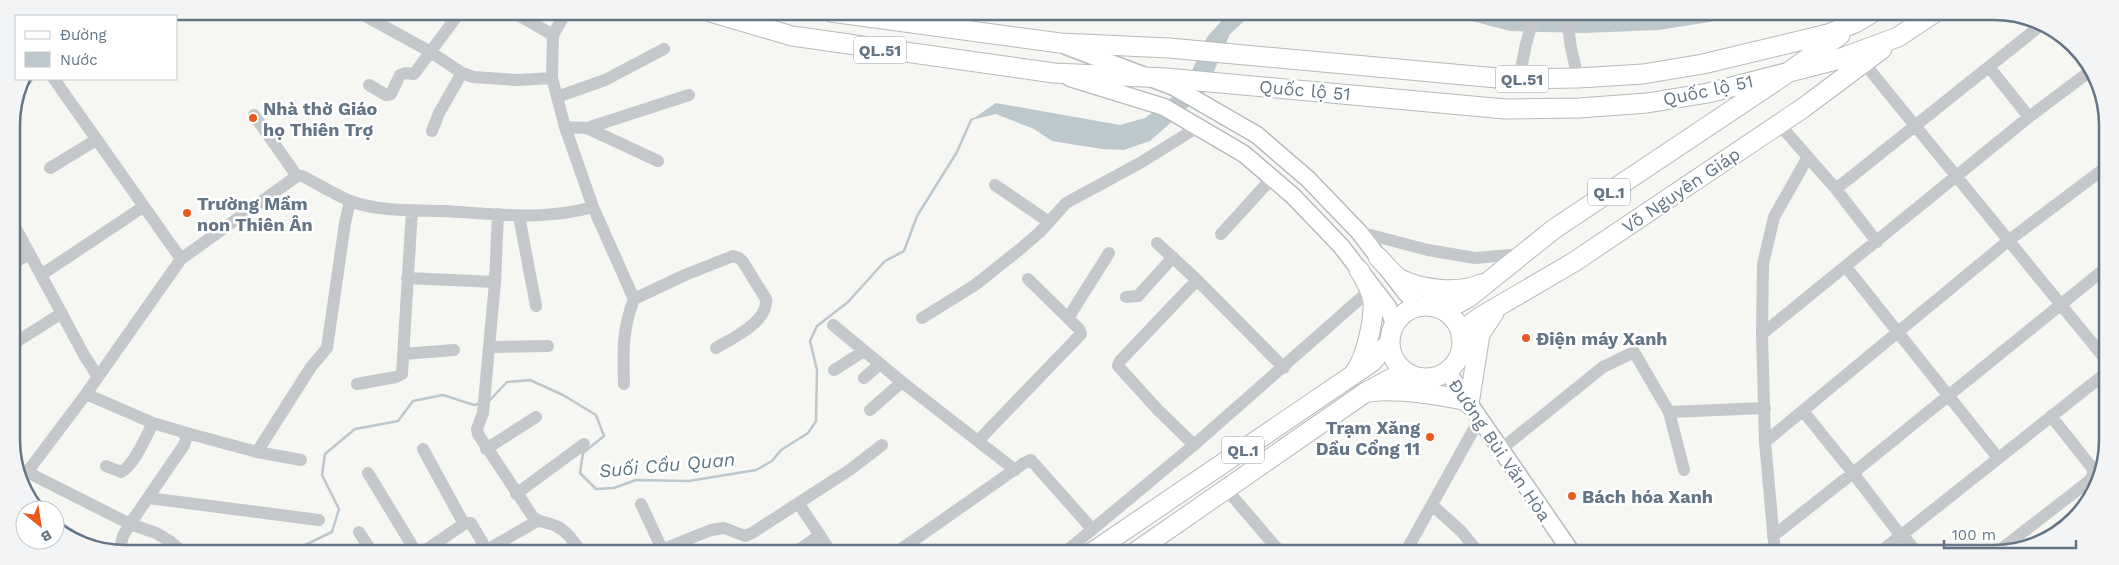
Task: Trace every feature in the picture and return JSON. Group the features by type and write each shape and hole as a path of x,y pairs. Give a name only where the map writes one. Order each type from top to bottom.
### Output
{"highway":[{"name":"Quốc lộ 51","path":"737,20 792,36 1054,73 1107,68 1169,48 1519,79 1643,74 1703,64 1819,50 1898,37 1924,20"},
{"name":"Quốc lộ 51","path":"947,20 1060,44 1107,68 1170,82 1226,83 1505,109 1579,108 1647,103 1708,93 1788,72"},
{"name":"QL.1","path":"1101,545 1372,362 1390,342 1390,335 1394,324 1402,314 1411,308 1455,305 1468,298 1554,230 1788,72 1856,20"},
{"name":"Võ Nguyên Giáp","path":"1461,337 1469,325 1574,262 1840,82 1898,37"},
{"path":"1819,50 1840,82"},
{"path":"1378,257 1401,279 1441,289 1472,288 1497,274"},
{"path":"1352,376 1361,364 1366,350 1373,302 1370,290 1359,270"},
{"path":"1430,307 1445,311 1454,319 1460,329 1460,352 1455,362 1446,371"},
{"path":"1366,392 1386,390 1453,397 1468,402 1480,334 1486,321 1498,307"},
{"path":"1390,342 1394,359 1401,368 1411,375"},
{"name":"QL.1","path":"1146,545 1366,392 1396,376 1411,375 1423,378 1435,376 1446,371"}],"main road":[{"name":"Quốc lộ 51","path":"1898,37 1922,30 1936,20"},
{"path":"1107,68 1164,107 1244,154 1293,196 1341,246 1388,308 1394,324"},
{"path":"1170,82 1257,136 1308,179 1359,232 1406,294 1414,301 1430,307"},
{"name":"Đường Bùi Văn Hòa","path":"1446,371 1566,545"}],"street":[{"path":"373,20 429,51 462,73 485,78 552,78"},
{"path":"369,85 386,95 391,94 400,75 405,73 414,74 429,51 454,20"},
{"path":"527,20 553,35"},
{"path":"561,20 553,35 552,78 565,127 593,207 634,299"},
{"path":"1519,79 1533,20"},
{"path":"1567,20 1578,78"},
{"path":"1836,190 2036,29"},
{"path":"557,97 605,80 664,49"},
{"path":"1864,63 1957,176 2058,304 2099,352"},
{"path":"1989,67 2030,117"},
{"path":"432,130 439,113 462,73"},
{"path":"1762,334 2030,117 2086,74"},
{"path":"55,80 181,259"},
{"path":"565,127 587,128 689,95"},
{"path":"254,115 297,176"},
{"path":"1779,124 1836,190 1877,242"},
{"path":"922,318 975,285 1019,250 1069,201 1140,163 1195,125"},
{"path":"587,128 658,161"},
{"path":"50,168 96,140"},
{"path":"1774,545 1765,442 1762,334 1763,264 1774,217 1808,157"},
{"path":"1765,442 2008,241 2099,172"},
{"path":"26,474 86,394 181,259 297,176 302,176 350,201 389,209 519,216 557,216 576,213 593,207"},
{"path":"1221,234 1272,178"},
{"path":"995,185 1049,222"},
{"path":"257,452 311,367 327,348 350,201"},
{"path":"41,275 143,207"},
{"path":"357,384 396,377 402,374 412,210"},
{"path":"498,214 495,282 483,413 478,434 516,494 537,521 556,526 568,535 576,545"},
{"path":"519,216 536,306"},
{"path":"1359,232 1428,250 1475,258 1523,254"},
{"path":"20,237 84,355 98,377"},
{"path":"1156,243 1197,280 1284,368"},
{"path":"1068,318 1109,253"},
{"path":"20,259 29,254"},
{"path":"624,384 623,336 628,313 634,299 732,256 739,258 766,298 767,305 760,316 742,333 716,348"},
{"path":"1126,297 1135,298 1141,294 1172,257"},
{"path":"1846,267 1998,458"},
{"path":"1773,536 1854,473 2058,304 2099,273"},
{"path":"407,278 495,282"},
{"path":"978,441 1081,334 1068,318 1028,279"},
{"path":"1194,445 1157,409 1118,366 1120,361 1197,280"},
{"path":"1073,545 1284,368 1370,290"},
{"path":"20,340 62,313"},
{"path":"833,325 1014,470"},
{"path":"488,347 548,346"},
{"path":"404,354 454,350"},
{"path":"834,370 864,351"},
{"path":"1500,450 1603,367 1614,360 1634,352 1669,412 1684,470"},
{"path":"864,378 880,364"},
{"path":"1889,545 2099,378"},
{"path":"870,410 902,382"},
{"path":"86,394 153,424 257,452 301,460"},
{"path":"1669,412 1765,408"},
{"path":"1803,411 1910,545"},
{"path":"2051,416 2093,470 2093,474"},
{"path":"486,449 536,417"},
{"path":"1410,545 1480,420"},
{"path":"106,466 121,472 124,471 134,458 153,424"},
{"path":"121,545 123,536 130,524 184,445 186,439 182,432"},
{"path":"516,494 584,444"},
{"path":"674,545 711,530 724,528 745,536 799,504 851,469 882,445"},
{"path":"423,449 464,524"},
{"path":"907,545 1030,460 1092,529"},
{"path":"368,473 412,545"},
{"path":"27,476 130,524 156,533 174,545"},
{"path":"2009,544 2081,487 2092,476"},
{"path":"1227,490 1273,545"},
{"path":"148,498 319,520"},
{"path":"642,504 657,545"},
{"path":"799,504 826,545"},
{"path":"1432,506 1461,531 1472,545"},
{"path":"498,545 537,521"},
{"path":"433,545 464,524 471,523 485,545"},
{"path":"360,532 368,545"},
{"path":"806,545 820,535"}],"water":[{"path":"1223,20 1245,20 1230,34 1205,92 1150,141 1124,150 1102,149 1052,141 1034,129 996,114 971,120 996,103 1120,125 1145,118 1184,88 1207,37"},
{"path":"1470,20 1722,20 1659,30 1584,33 1510,31"}],"waterway":[{"name":"Suối Cầu Quan","path":"489,401 507,382 530,380 563,395 596,415 604,436 583,453 580,473 596,489 614,488 636,480 689,481 756,470 772,461 781,450 808,433 816,421 817,370 810,341 817,326 848,302 885,261 904,251 917,216 957,152 973,119"},
{"name":"Suối Cầu Quan","path":"305,545 332,532 339,509 322,475 325,454 355,429 398,421 413,401 443,395 474,405 481,403"}],"place":[{"name":"Nhà thờ Giáo họ Thiên Trợ","path":"253,118"},
{"name":"Trường Mầm non Thiên Ân","path":"187,213"},
{"name":"Điện máy Xanh","path":"1526,338"},
{"name":"Trạm Xăng Dầu Cổng 11","path":"1430,437"},
{"name":"Bách hóa Xanh","path":"1572,496"}]}
